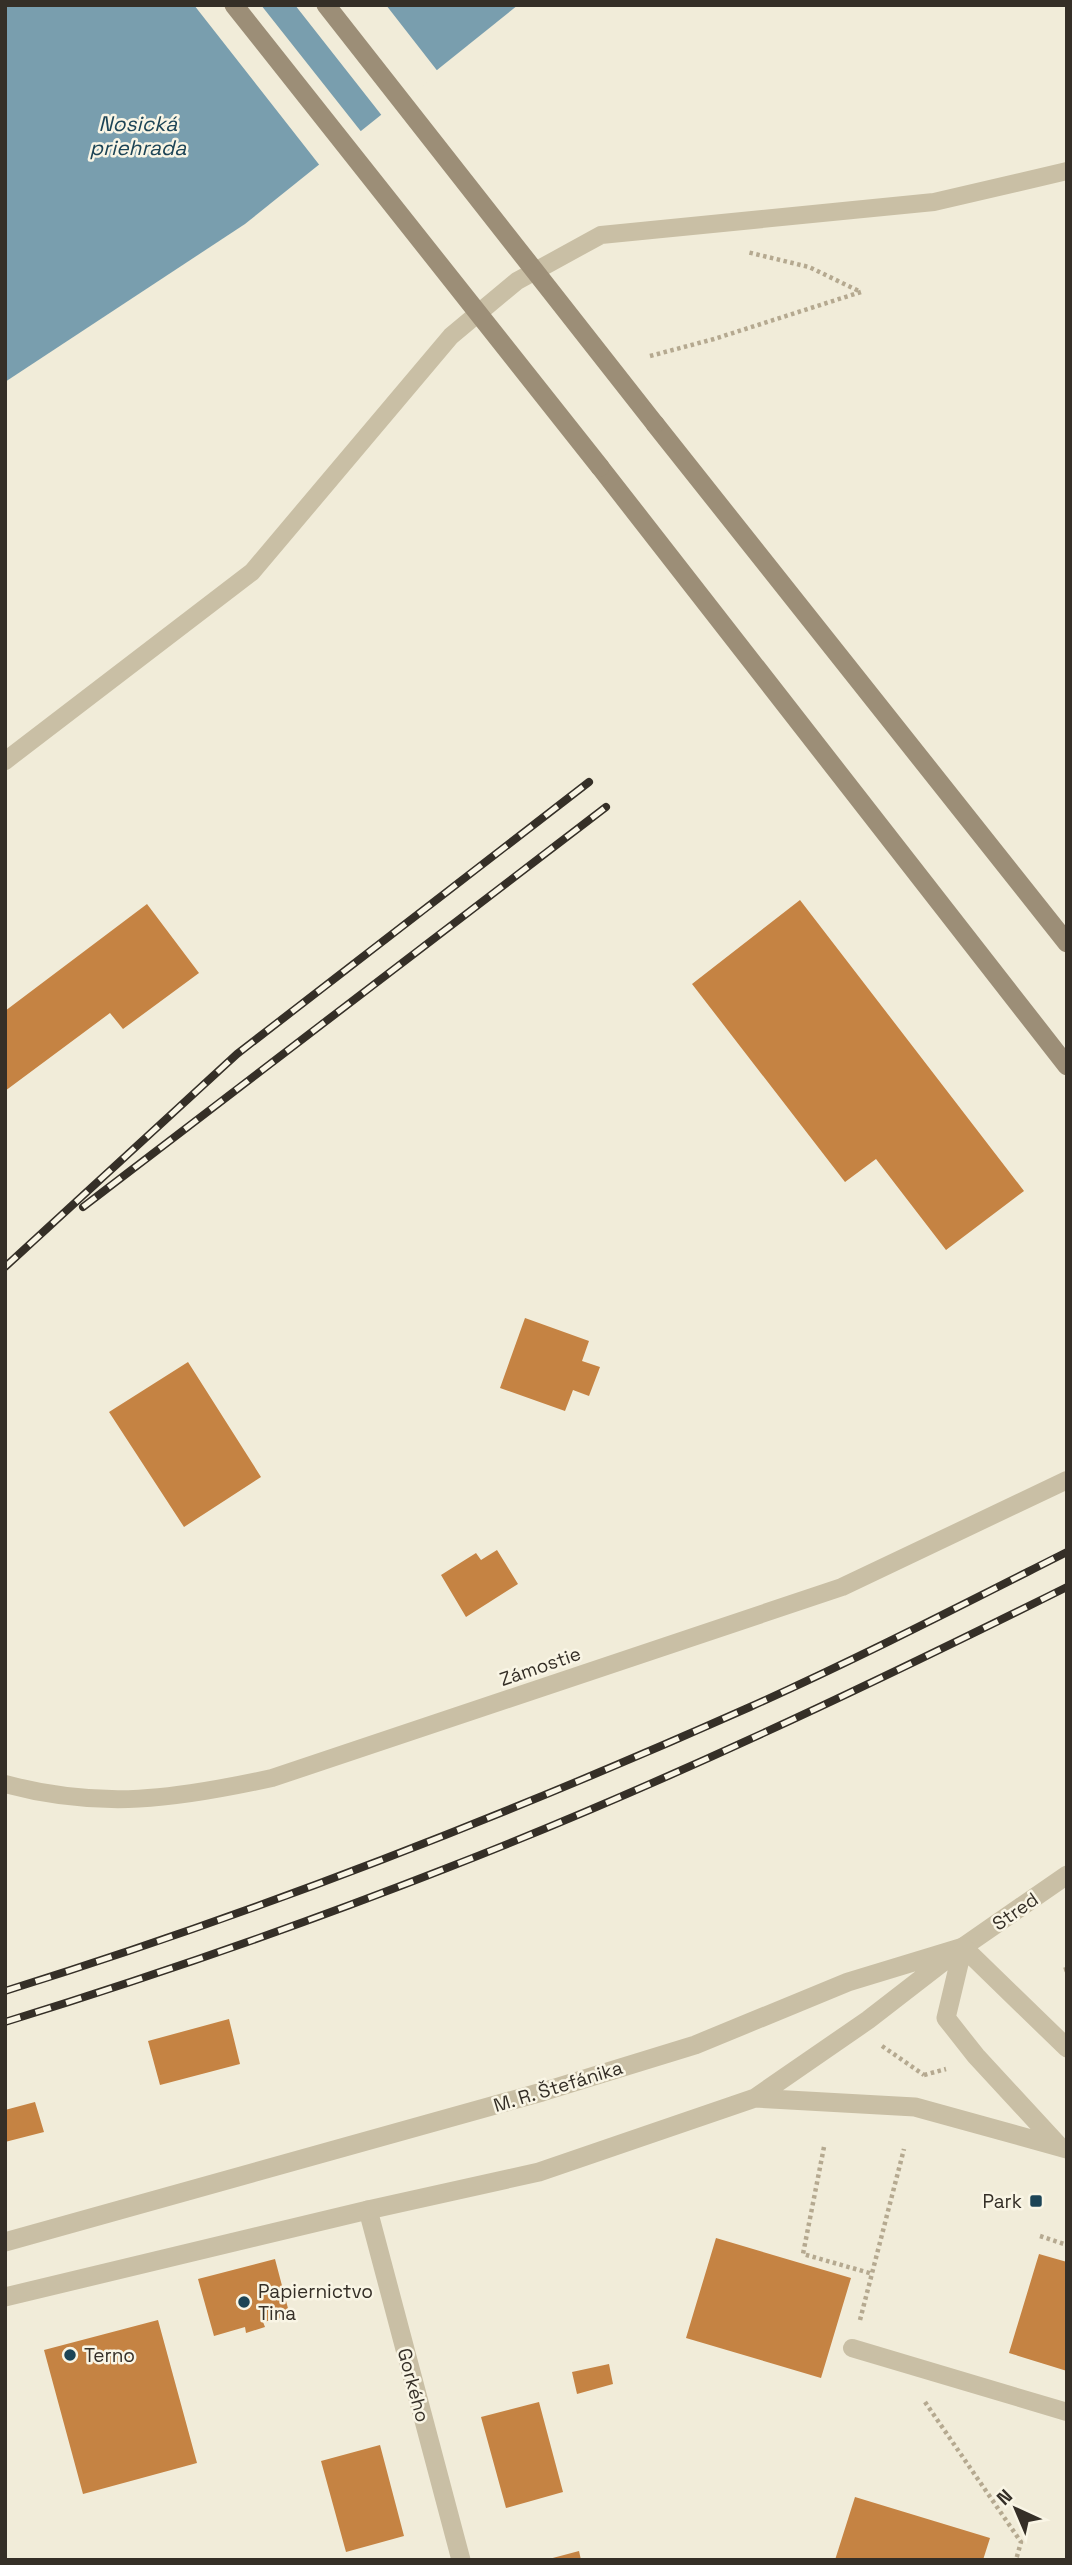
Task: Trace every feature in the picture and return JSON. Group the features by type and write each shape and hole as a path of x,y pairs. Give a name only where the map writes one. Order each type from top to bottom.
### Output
{"main road":[{"path":"234,5 600,467 1067,1066"},
{"path":"326,5 1067,943"}],"street":[{"name":"Stred","path":"963,1947 1067,1875"},
{"path":"963,1947 1033,2018 1067,2048"},
{"path":"5,2298 368,2210 539,2172 755,2098 868,2020 963,1947"},
{"path":"963,1947 946,2018 976,2056 1064,2148"},
{"name":"M. R. Štefánika","path":"5,2242 695,2045 848,1982 963,1947"},
{"path":"755,2098 915,2108 1064,2148"},
{"name":"Gorkého","path":"368,2210 461,2560"}],"lane":[{"path":"5,761 252,572 451,336 517,281 601,235 934,202 1067,172"},
{"name":"Zámostie","path":"5,1784 68,1798 122,1801 222,1789 272,1777 842,1587 1067,1480"},
{"path":"852,2348 1067,2412"}],"path":[{"path":"650,356 714,339 861,292 809,267 728,247 701,225"},
{"path":"882,2046 924,2075"},
{"path":"924,2075 954,2066"},
{"path":"922,2082 924,2075"},
{"path":"824,2147 803,2254 873,2274"},
{"path":"852,2348 904,2149"},
{"path":"1040,2236 1067,2245"},
{"path":"902,2362 930,2410 1021,2542 1016,2560"}],"water":[{"name":"Nosická priehrada","path":"5,5 518,5 245,224 5,382"}],"pier":[{"path":"194,5 261,5 363,134 321,167"},
{"path":"295,5 386,5 439,73 383,117"}],"building":[{"path":"800,900 1024,1191 946,1250 876,1159 845,1182 692,984"},
{"path":"147,904 199,973 123,1029 110,1013 5,1091 5,1011"},
{"path":"525,1318 589,1341 582,1361 600,1367 589,1396 573,1390 565,1411 500,1388"},
{"path":"188,1362 261,1477 184,1527 109,1412"},
{"path":"497,1550 518,1584 466,1617 441,1575 476,1553 481,1560"},
{"path":"229,2019 240,2064 160,2085 148,2041"},
{"path":"35,2102 44,2132 5,2142 5,2110"},
{"path":"716,2238 851,2278 821,2378 686,2338"},
{"path":"1039,2254 1067,2262 1067,2371 1009,2353"},
{"path":"275,2259 290,2316 263,2322 265,2327 246,2333 245,2327 214,2336 198,2279"},
{"path":"158,2320 197,2463 83,2494 44,2350"},
{"path":"609,2364 613,2384 577,2394 572,2372"},
{"path":"539,2402 563,2492 506,2508 481,2417"},
{"path":"380,2445 404,2536 346,2552 321,2461"},
{"path":"855,2497 990,2538 983,2560 835,2560"},
{"path":"579,2551 581,2560 549,2560 549,2559"}],"railway":[{"path":"5,1267 237,1054 589,782"},
{"path":"83,1207 606,807"},
{"path":"5,1991 100,1961 288,1895 567,1786 790,1689 1067,1552"},
{"path":"5,2022 282,1930 526,1837 760,1735 1067,1587"}],"place":[{"name":"Park","path":"1036,2201"},
{"name":"Papiernictvo Tina","path":"244,2302"},
{"name":"Terno","path":"70,2355"}]}
